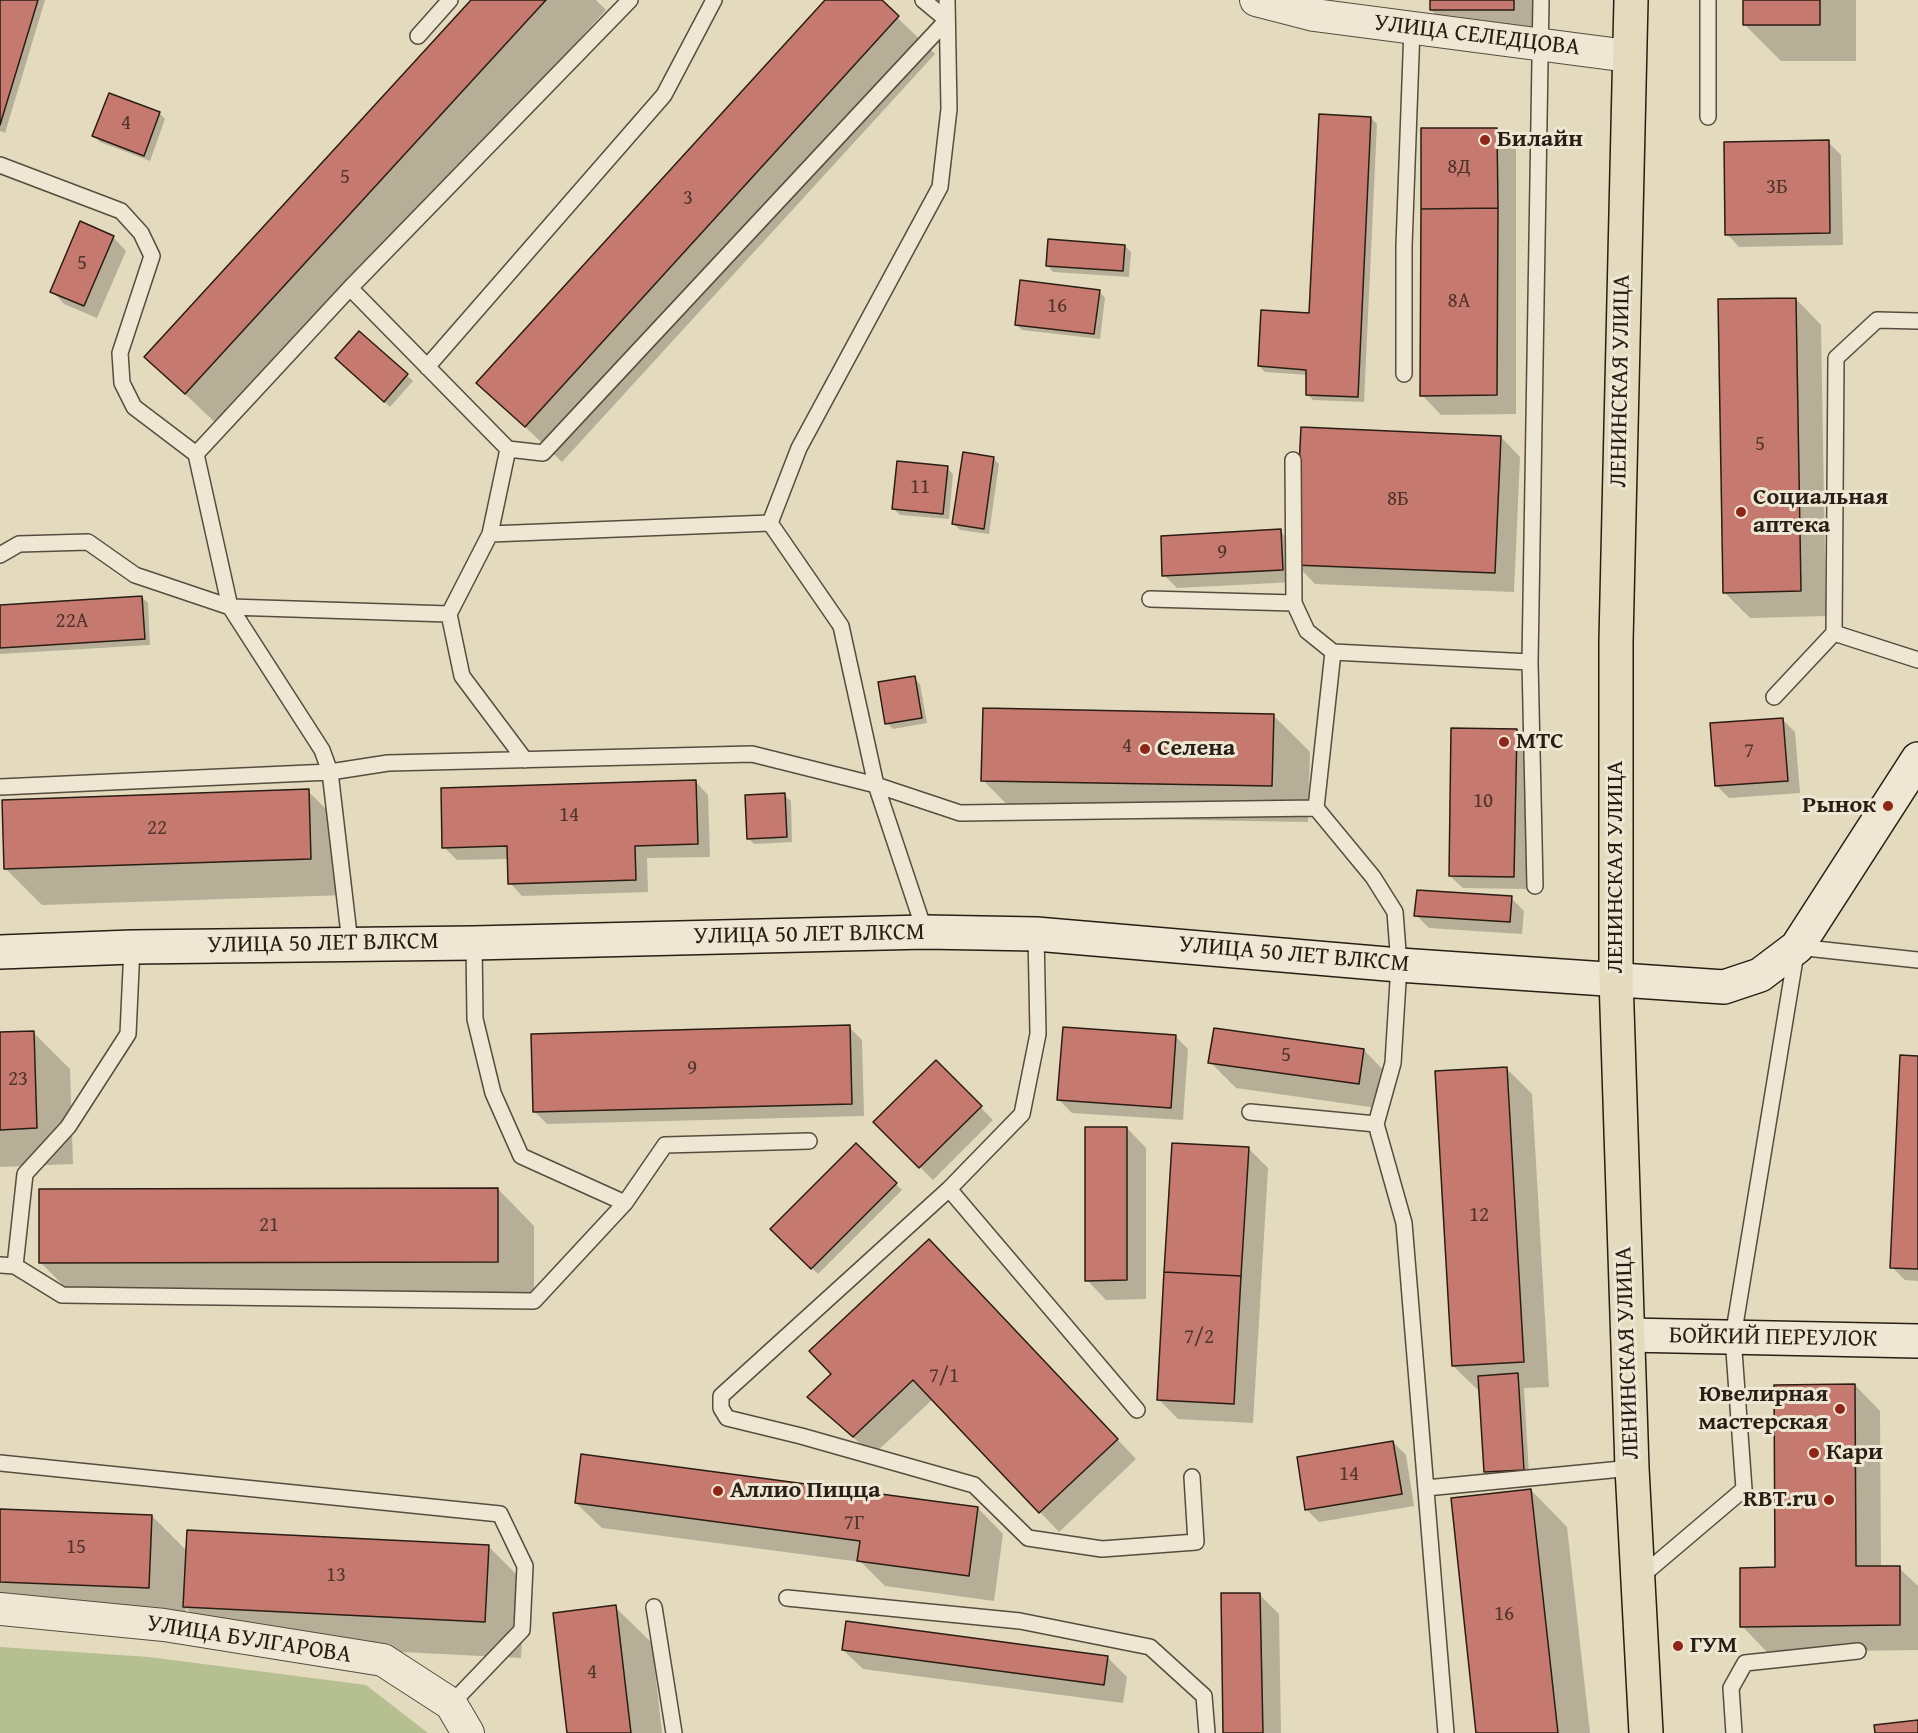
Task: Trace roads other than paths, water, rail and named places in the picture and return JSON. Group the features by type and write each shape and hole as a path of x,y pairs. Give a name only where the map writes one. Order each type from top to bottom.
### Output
{"main road":[{"name":"ЛЕНИНСКАЯ УЛИЦА","path":"1631,0 1616,629 1616,978 1632,1468 1646,1733"}],"street":[{"name":"УЛИЦА СЕЛЕДЦОВА","path":"1256,0 1314,15 1628,56"},
{"path":"1797,947 1918,759"},
{"name":"УЛИЦА 50 ЛЕТ ВЛКСМ","path":"0,952 132,947 474,943 925,932 1036,934 1400,965 1724,987 1760,975 1797,947"},
{"name":"БОЙКИЙ ПЕРЕУЛОК","path":"1628,1335 1918,1341"},
{"name":"УЛИЦА БУЛГАРОВА","path":"0,1609 164,1625 383,1660 451,1704 468,1733"}],"lane":[{"path":"418,36 450,0"},
{"path":"196,454 350,288 630,0"},
{"path":"427,367 664,95 714,0"},
{"path":"922,0 947,20"},
{"path":"770,523 799,448 940,187 949,109 947,0"},
{"path":"1535,886 1530,662 1541,0"},
{"path":"1708,0 1708,117"},
{"path":"350,288 508,449 543,453 947,20"},
{"path":"1404,374 1404,246 1412,28"},
{"path":"0,165 121,211 141,233 152,256 120,353 122,383 134,407 196,454 230,607 322,750 330,772 350,943"},
{"path":"1774,697 1834,633 1836,358 1877,320 1918,321"},
{"path":"508,449 490,534 449,614 462,676 525,760"},
{"path":"1293,460 1294,603 1307,631 1333,652 1530,662"},
{"path":"490,534 770,523"},
{"path":"770,523 841,626 876,785 925,932"},
{"path":"0,555 19,544 88,542 135,575 230,607 449,614"},
{"path":"1150,599 1294,603"},
{"path":"1834,633 1918,660"},
{"path":"1333,652 1316,808 1374,877 1395,912 1400,965 1393,1063 1376,1124 1404,1223 1446,1733"},
{"path":"0,788 330,772 388,763 752,754 876,785 960,813 1316,808"},
{"path":"1036,934 1038,1034 1022,1114 949,1189 721,1396 721,1408 727,1418 801,1436 974,1485 1028,1538 1102,1549 1196,1542 1192,1477"},
{"path":"474,943 475,1018 493,1092 521,1156 625,1203"},
{"path":"132,947 128,1034 68,1127 25,1174 8,1266 62,1295 534,1301 625,1203 665,1145 809,1141"},
{"path":"1638,1579 1744,1489 1733,1337 1797,947 1918,960"},
{"path":"1250,1112 1376,1124"},
{"path":"949,1189 1137,1410"},
{"path":"0,1462 500,1514 525,1566 522,1630 451,1704"},
{"path":"1426,1488 1632,1468"},
{"path":"787,1598 1020,1622 1150,1647 1204,1696 1206,1733"},
{"path":"654,1607 675,1733"},
{"path":"1734,1733 1731,1688 1745,1663 1858,1651"}],"place":[{"name":"Билайн","path":"1485,140"},
{"name":"Социальная аптека","path":"1741,512"},
{"name":"МТС","path":"1504,742"},
{"name":"Селена","path":"1145,749"},
{"name":"Рынок","path":"1888,806"},
{"name":"Ювелирная мастерская","path":"1840,1409"},
{"name":"Кари","path":"1814,1453"},
{"name":"Аллио Пицца","path":"718,1491"},
{"name":"RBT.ru","path":"1829,1500"},
{"name":"ГУМ","path":"1678,1646"}]}
